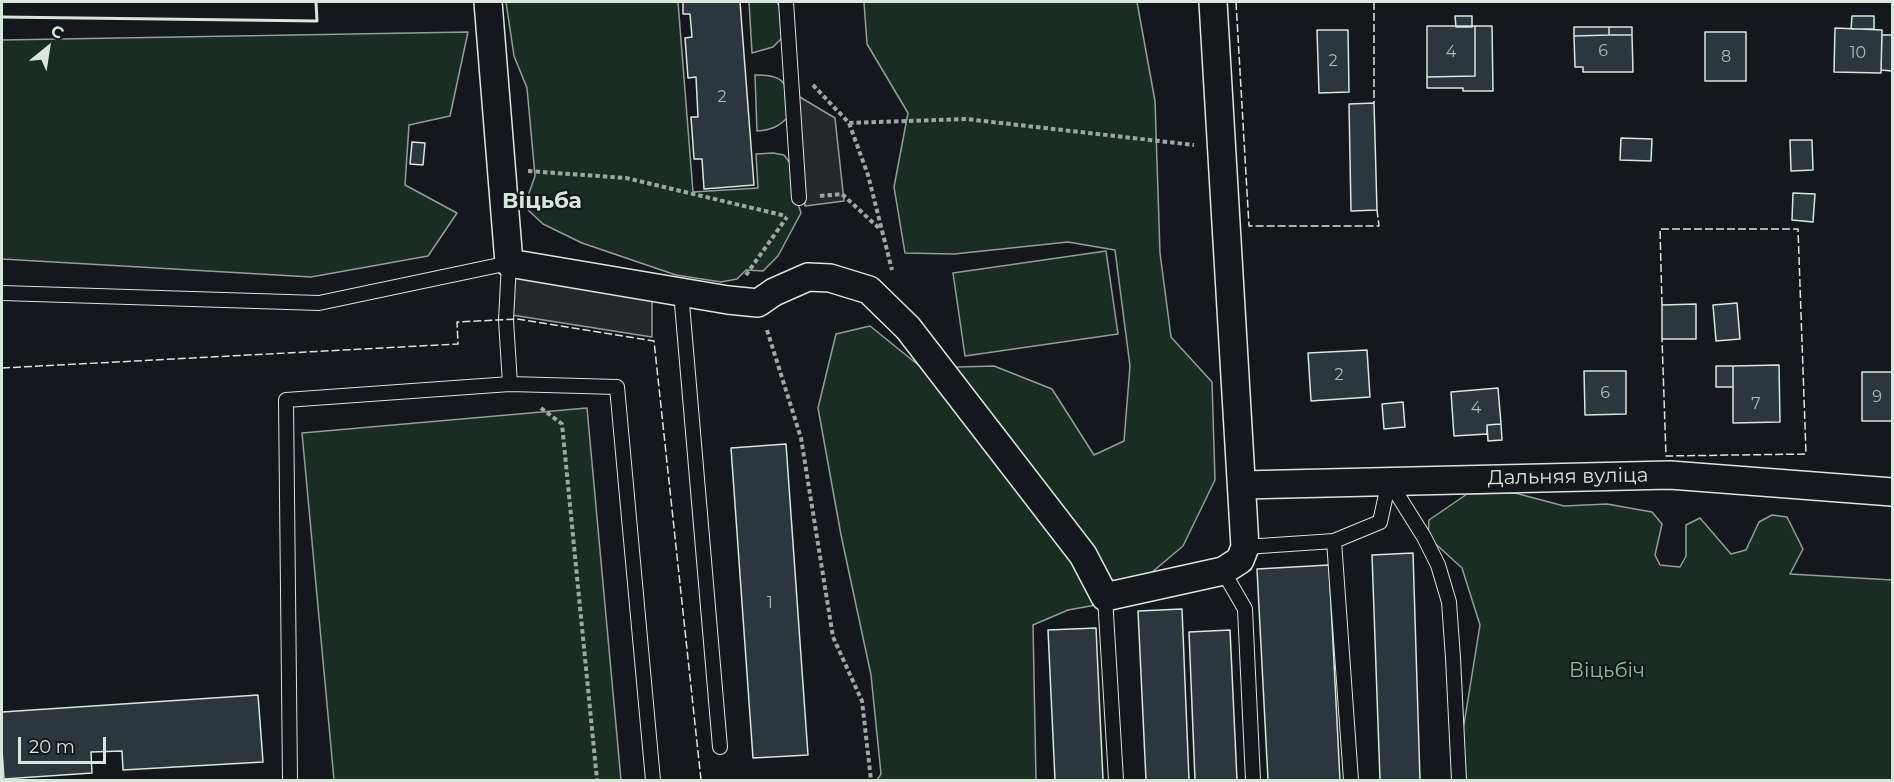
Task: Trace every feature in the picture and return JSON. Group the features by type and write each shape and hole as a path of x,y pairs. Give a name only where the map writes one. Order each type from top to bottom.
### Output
{"street":[{"path":"488,2 509,263 758,303 774,292 808,277 830,278 869,290 908,328 1083,555 1105,597 1223,571 1240,560 1245,547 1214,2"},
{"name":"Дальняя вуліца","path":"1242,485 1670,475 1893,492"}],"lane":[{"path":"786,2 799,198"},
{"path":"2,293 320,303 509,263 506,320 510,384"},
{"path":"681,292 720,747"},
{"path":"290,780 286,400 510,384 617,387 653,780"},
{"path":"1245,547 1334,541 1380,522 1389,481"},
{"path":"1389,481 1424,537 1438,565 1449,603 1459,780"},
{"path":"1334,541 1351,780"},
{"path":"1223,571 1245,609 1253,780"},
{"path":"1105,597 1116,780"}],"path":[{"path":"790,61 849,123 868,175 893,273"},
{"path":"849,123 966,118 1222,149"},
{"path":"501,169 626,178 787,216"},
{"path":"728,300 799,198 842,194 881,230"},
{"path":"758,303 801,438 833,637 862,701 871,780"},
{"path":"510,384 562,424 597,780"}],"green space":[{"path":"506,2 678,2 693,192 758,188 756,154 784,155 793,167 794,191 801,213 778,256 763,271 746,270 737,279 721,282 676,275 582,243 543,224 527,209 529,193 535,176 527,88 514,56"},
{"path":"749,2 777,2 782,10 784,36 773,47 752,53"},
{"path":"864,2 1137,2 1155,101 1160,253 1171,337 1212,382 1215,480 1183,546 1118,601 1068,610 1033,625 1036,780 877,780 881,774 871,675 841,535 818,408 836,334 870,326 922,368 994,366 1052,389 1094,455 1124,441 1130,366 1115,250 1068,242 954,254 905,253 894,187 908,113 867,44"},
{"path":"468,32 450,116 409,125 405,185 457,213 428,256 311,277 2,259 2,40"},
{"path":"755,75 775,77 784,84 787,90 789,116 771,129 757,131"},
{"path":"1106,251 1118,334 965,356 953,273"},
{"path":"587,408 621,780 334,780 302,433"},
{"name":"Віцьбіч","path":"1515,493 1564,506 1607,504 1652,512 1662,524 1655,555 1660,565 1680,567 1686,556 1686,525 1700,518 1731,554 1746,550 1759,522 1772,515 1787,517 1803,549 1790,574 1892,580 1892,780 1465,780 1460,749 1480,625 1462,568 1428,537 1429,520 1467,494"}],"shaded area":[{"path":"798,96 835,118 844,201 805,206"},
{"path":"516,270 652,292 652,337 512,315"}],"building":[{"path":"683,2 740,2 754,185 704,189 702,159 694,159 691,117 698,117 696,77 688,78 685,38 692,37 690,14 683,14"},
{"path":"1455,16 1472,16 1472,27 1456,27"},
{"path":"1852,16 1874,16 1874,29 1851,29"},
{"path":"1427,26 1475,26 1475,76 1427,77"},
{"path":"1475,26 1492,26 1493,91 1427,88 1427,77 1475,76"},
{"path":"1574,27 1609,27 1609,35 1574,36"},
{"path":"1609,27 1632,27 1632,35 1609,35"},
{"path":"1835,28 1882,30 1881,73 1834,72"},
{"path":"1317,30 1348,30 1349,92 1319,93"},
{"path":"1705,32 1746,32 1746,81 1705,81"},
{"path":"1632,35 1633,72 1583,72 1583,67 1575,67 1574,36"},
{"path":"1882,35 1892,35 1892,71 1881,70"},
{"path":"1374,103 1377,210 1351,211 1349,104"},
{"path":"1621,138 1652,139 1651,161 1620,160"},
{"path":"1790,140 1812,140 1813,170 1791,171"},
{"path":"412,142 425,143 423,165 410,164"},
{"path":"1793,193 1815,194 1813,222 1792,220"},
{"path":"1737,303 1740,339 1716,341 1713,305"},
{"path":"1696,304 1696,339 1662,339 1662,305"},
{"path":"1367,350 1370,397 1311,401 1308,353"},
{"path":"1779,365 1780,422 1733,423 1733,366"},
{"path":"1716,366 1733,366 1733,387 1716,387"},
{"path":"1584,371 1626,371 1626,414 1585,415"},
{"path":"1862,372 1892,372 1892,421 1862,421"},
{"path":"1498,388 1501,424 1487,425 1487,434 1454,436 1451,392"},
{"path":"1403,402 1405,427 1384,429 1382,404"},
{"path":"1501,424 1502,440 1488,441 1487,425"},
{"path":"786,444 808,755 753,758 731,448"},
{"path":"1413,553 1420,780 1380,780 1372,555"},
{"path":"1329,565 1340,780 1268,780 1257,569"},
{"path":"1182,609 1189,780 1146,780 1138,611"},
{"path":"1096,628 1103,780 1055,780 1048,630"},
{"path":"1230,630 1237,780 1195,780 1189,632"},
{"path":"258,695 263,762 123,770 122,751 91,752 92,773 4,779 2,712"}],"fence":[{"path":"1236,2 1249,226 1379,226 1377,210"},
{"path":"1374,2 1374,103"},
{"path":"1662,305 1660,229 1798,229 1806,454 1666,456 1662,339"},
{"path":"2,368 458,344 457,322 517,319 654,341 701,780"}],"wall":[{"path":"2,17 317,21 316,2"}],"district":[{"name":"Віцьба","path":"542,202"}]}
